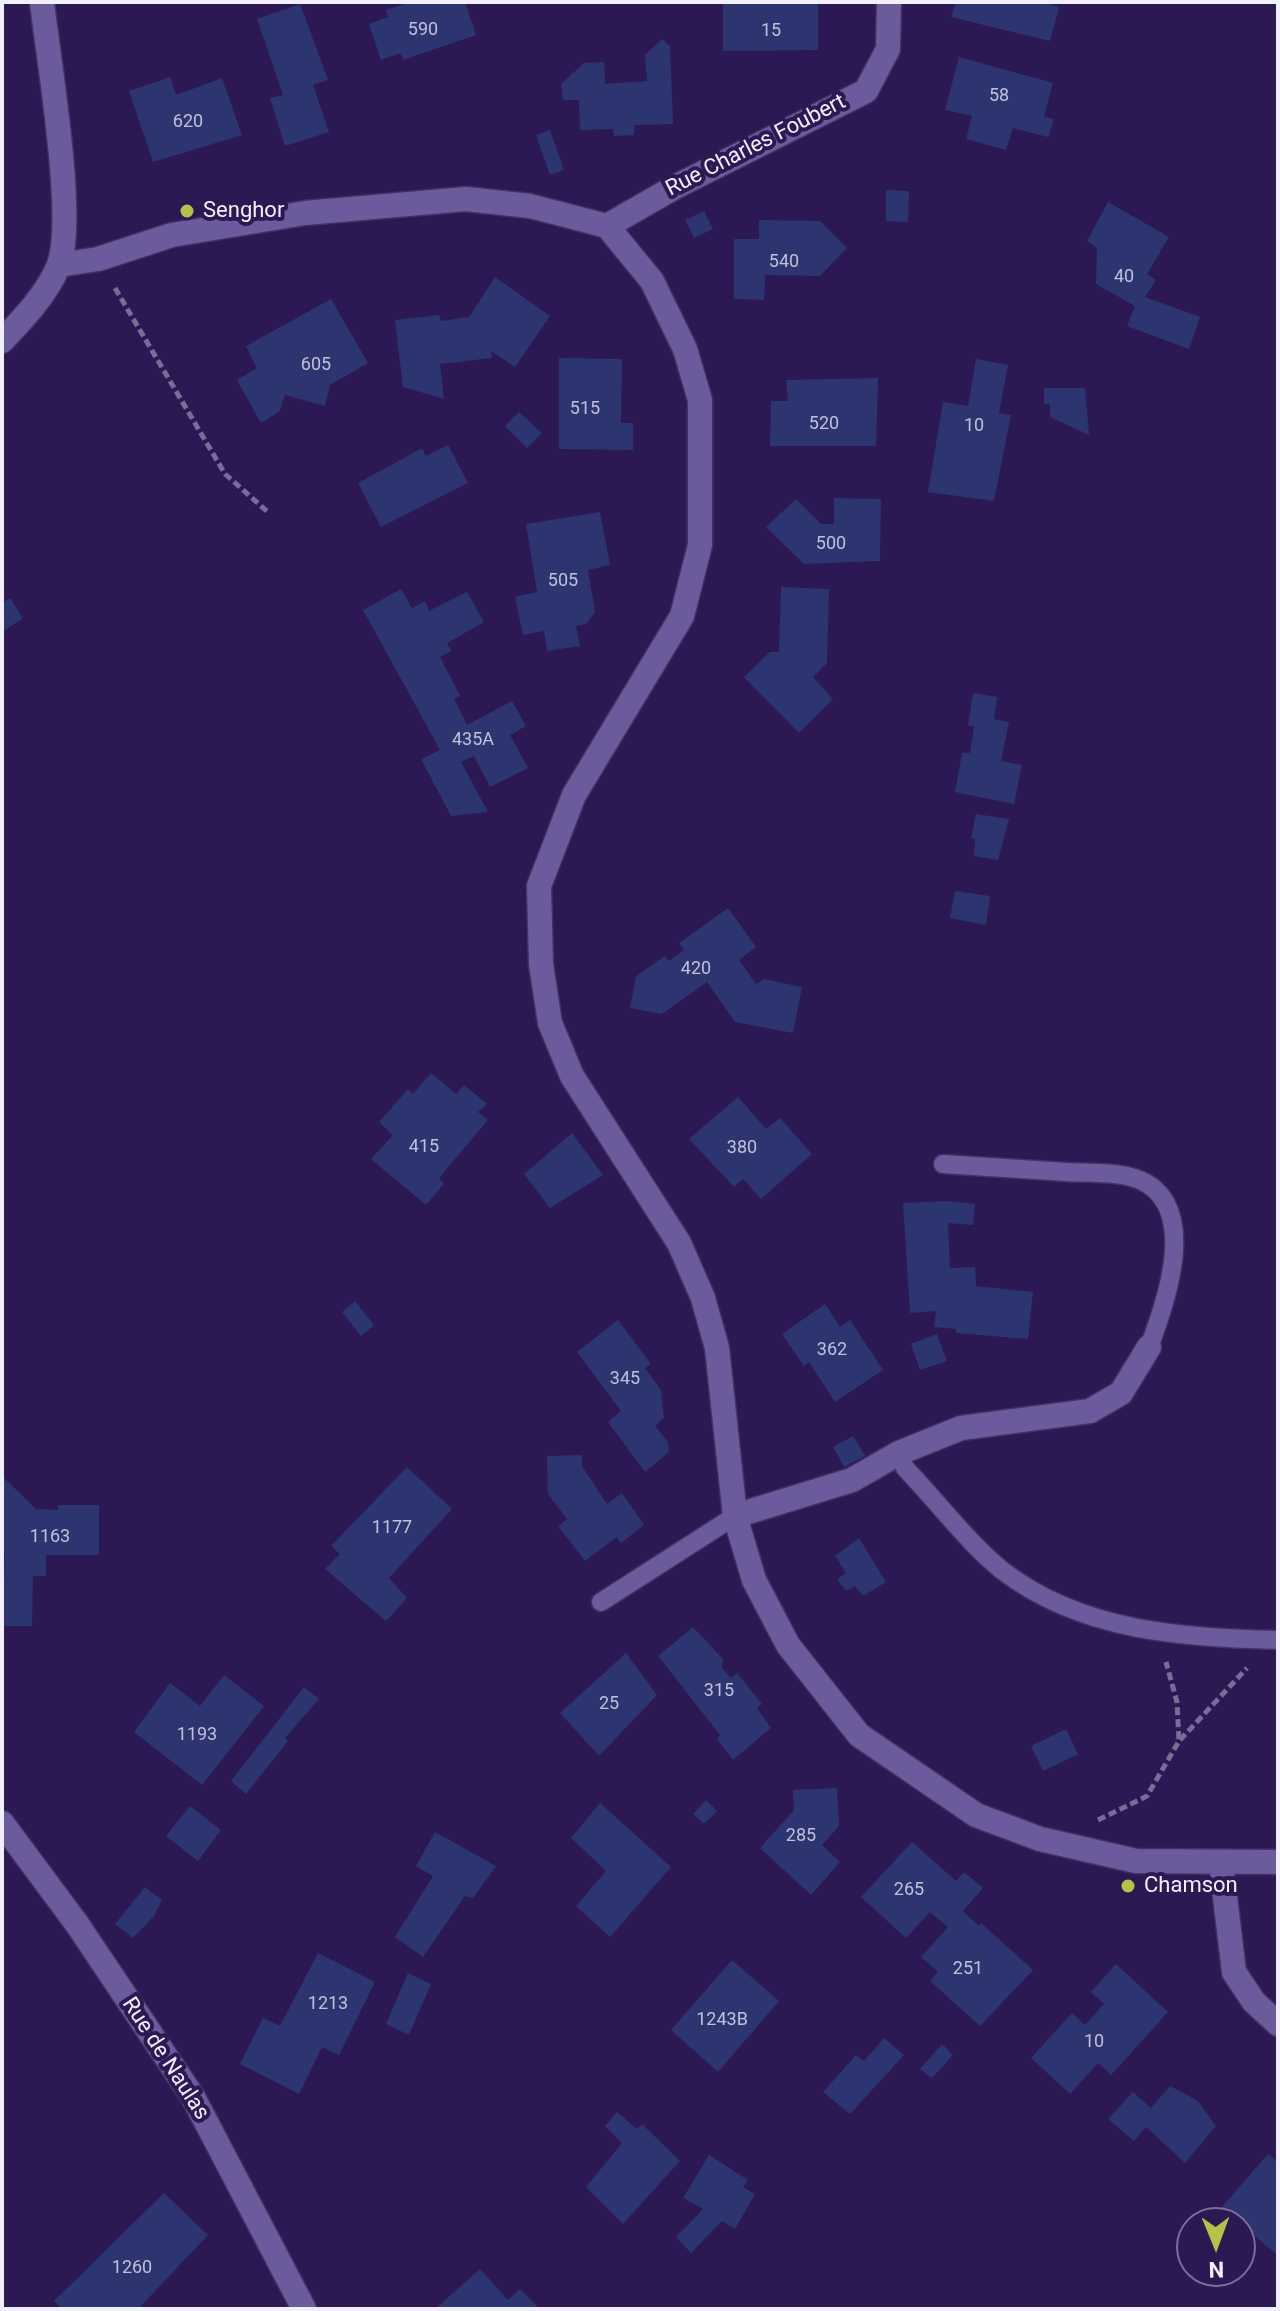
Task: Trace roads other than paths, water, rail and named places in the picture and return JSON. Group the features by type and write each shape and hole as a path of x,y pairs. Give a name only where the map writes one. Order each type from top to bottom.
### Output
{"street":[{"path":"2,341 36,303 59,265 65,216 42,2"},
{"name":"Rue Charles Foubert","path":"607,226 684,182 866,91 888,49 889,2"},
{"path":"59,265 98,259 172,235 305,213 466,199 530,206 607,226 652,281 685,349 700,400 700,545 682,616 574,795 539,886 541,964 550,1023 572,1076 679,1243 703,1298 717,1348 735,1516 754,1580 788,1645 859,1735 976,1815 1074,1848 1136,1861 1278,1862"},
{"path":"735,1516 852,1480 899,1453 961,1428 1090,1411 1121,1393 1149,1347"},
{"name":"Rue de Naulas","path":"2,1823 77,1924 193,2097 304,2309"},
{"path":"1221,1863 1234,1972 1254,2002 1278,2024"}],"lane":[{"path":"943,1164 1129,1176 1158,1193 1170,1215 1176,1252 1166,1303 1149,1347"},
{"path":"899,1453 905,1468 1002,1570 1064,1607 1158,1635 1276,1640"},
{"path":"601,1602 735,1516"}],"place":[{"name":"Senghor","path":"187,211"},
{"name":"Chamson","path":"1128,1886"}]}
